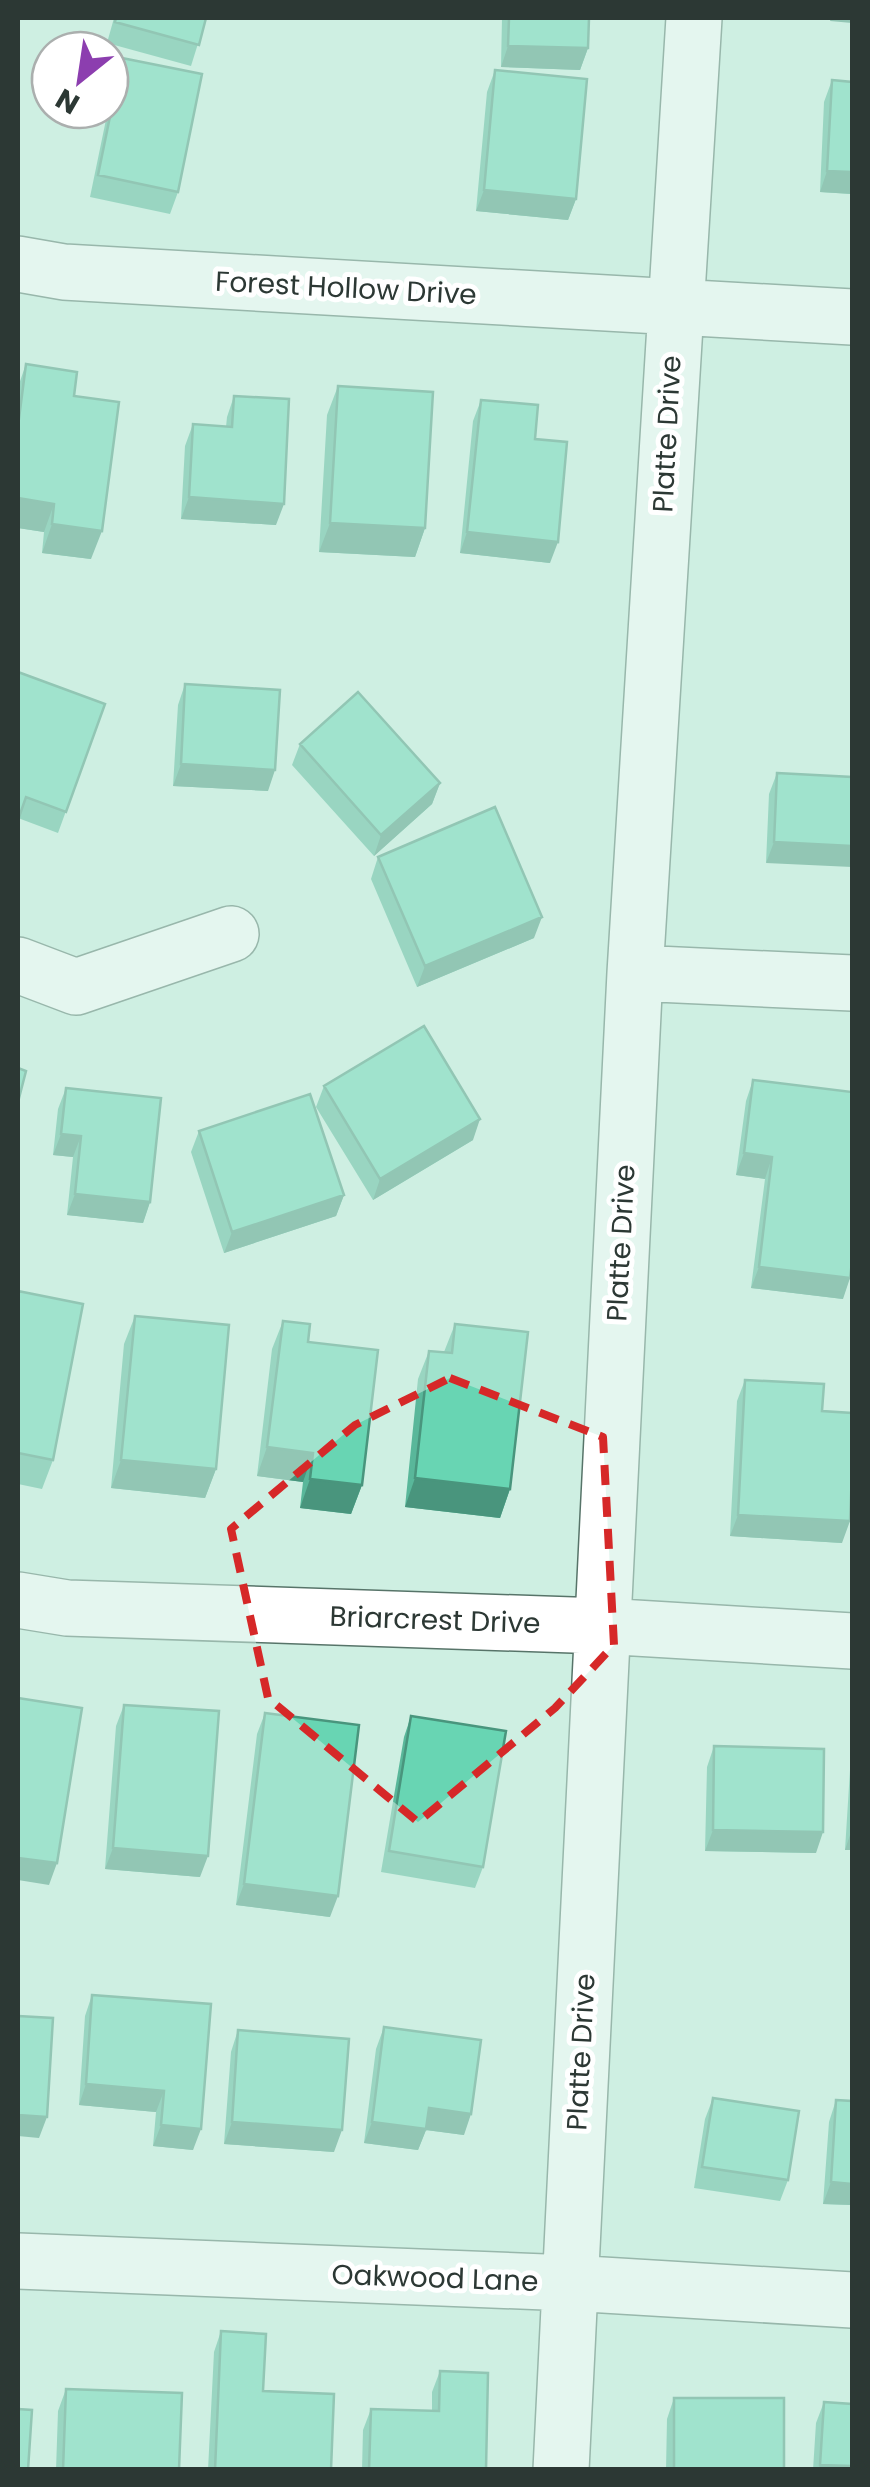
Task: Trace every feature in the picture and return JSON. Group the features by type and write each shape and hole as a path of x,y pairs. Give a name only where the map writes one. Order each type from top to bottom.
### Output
{"street":[{"name":"Platte Drive","path":"561,2470 635,973 694,18"},
{"name":"Forest Hollow Drive","path":"18,264 64,272 852,317"},
{"path":"18,965 76,987 231,934"},
{"path":"635,973 852,983"},
{"name":"Briarcrest Drive","path":"18,1600 67,1608 602,1626 852,1642"},
{"name":"Oakwood Lane","path":"18,2261 570,2283 852,2300"}],"highlighted area":[{"path":"450,1378 603,1437 614,1645 555,1708 418,1822 268,1698 231,1529 355,1425"}],"building":[{"path":"116,18 206,18 199,45 115,22"},
{"path":"509,18 589,18 588,48 508,46"},
{"path":"130,60 202,74 178,192 98,175 107,130 130,130"},
{"path":"495,70 587,79 576,199 484,190"},
{"path":"832,80 852,82 852,172 827,171"},
{"path":"26,364 77,372 74,396 119,402 102,531 52,524 54,504 18,498 18,426"},
{"path":"338,386 433,392 425,528 330,523"},
{"path":"234,396 289,399 284,504 189,497 193,424 232,427"},
{"path":"481,400 538,405 535,439 567,442 558,542 467,532"},
{"path":"18,672 105,704 66,812 26,797 18,820"},
{"path":"185,684 280,690 275,770 181,764"},
{"path":"358,692 440,783 381,835 300,744"},
{"path":"777,773 852,777 852,846 774,842"},
{"path":"495,807 542,917 425,966 378,857"},
{"path":"424,1026 480,1119 380,1179 324,1086"},
{"path":"18,1068 26,1071 18,1102"},
{"path":"753,1080 852,1092 850,1278 759,1267 772,1157 744,1153"},
{"path":"66,1088 161,1098 150,1202 75,1194 81,1136 61,1134"},
{"path":"310,1094 344,1195 232,1232 199,1131"},
{"path":"18,1291 83,1304 53,1460 18,1453"},
{"path":"135,1316 229,1325 216,1469 121,1460"},
{"path":"283,1321 310,1324 308,1342 378,1350 362,1485 310,1479 313,1453 267,1447"},
{"path":"455,1324 528,1332 510,1489 415,1478 429,1351 452,1353"},
{"path":"745,1380 824,1384 822,1411 852,1413 850,1521 738,1515"},
{"path":"18,1698 82,1708 57,1863 18,1858"},
{"path":"124,1705 219,1711 208,1856 113,1848"},
{"path":"265,1713 359,1725 338,1896 244,1884"},
{"path":"411,1716 506,1731 483,1867 389,1851"},
{"path":"714,1746 824,1749 823,1832 713,1830"},
{"path":"92,1995 211,2004 201,2129 161,2125 164,2091 86,2084"},
{"path":"18,2016 53,2018 47,2117 18,2115"},
{"path":"384,2027 481,2040 471,2114 429,2108 426,2129 372,2122"},
{"path":"238,2030 349,2039 342,2130 232,2122"},
{"path":"713,2098 799,2111 788,2180 702,2167"},
{"path":"836,2100 852,2101 852,2184 831,2182"},
{"path":"221,2331 266,2334 263,2391 334,2394 331,2470 215,2470"},
{"path":"440,2371 488,2373 486,2470 369,2470 371,2409 439,2411"},
{"path":"66,2389 182,2393 179,2470 63,2470"},
{"path":"674,2398 784,2398 784,2470 674,2470"},
{"path":"824,2402 852,2404 852,2466 820,2465"},
{"path":"18,2409 32,2410 28,2470 18,2470"}]}
